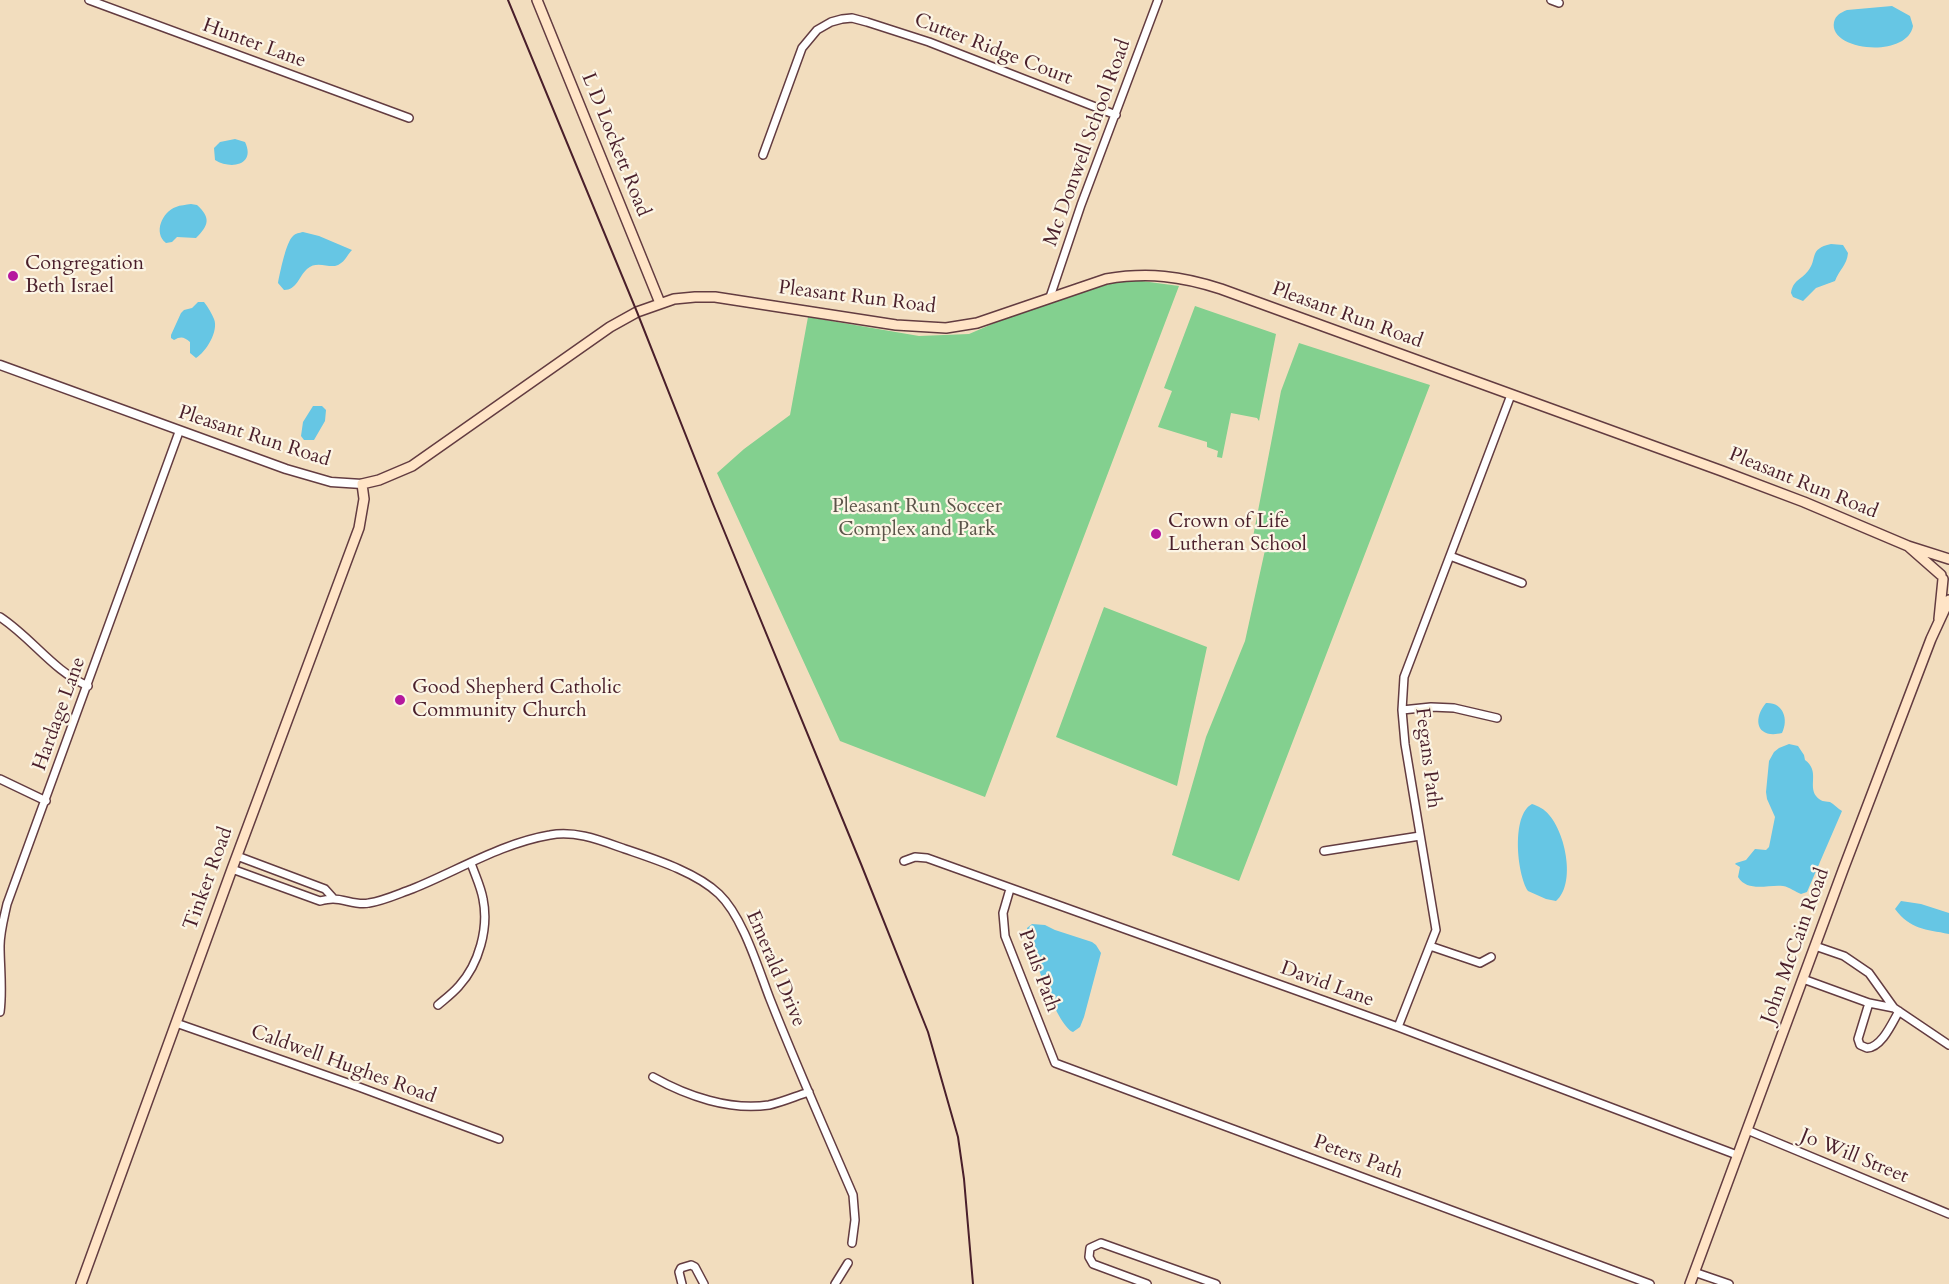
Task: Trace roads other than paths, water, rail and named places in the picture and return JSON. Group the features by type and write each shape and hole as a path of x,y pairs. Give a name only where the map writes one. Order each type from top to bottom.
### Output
{"main road":[{"name":"L D Lockett Road","path":"537,0 660,303"},
{"name":"Pleasant Run Road","path":"362,484 380,480 412,466 610,327 660,303 674,299 715,297 896,326 946,328 977,323 1092,282 1124,276 1159,275 1188,279 1221,289 1769,489 1908,546 1949,559"},
{"name":"Tinker Road","path":"81,1284 359,528 364,499 362,484"},
{"name":"Pleasant Run Road","path":"1908,546 1931,567 1943,583"},
{"path":"1931,567 1938,581 1943,583 1942,567 1949,559"},
{"name":"John McCain Road","path":"1939,621 1943,583"},
{"name":"John McCain Road","path":"1690,1284 1815,946 1949,600"}],"street":[{"name":"Hunter Lane","path":"89,0 409,118"},
{"name":"Mc Donwell School Road","path":"1050,297 1081,205 1158,0"},
{"name":"Cutter Ridge Court","path":"763,155 802,48 817,30 842,19 852,18 929,42 1116,115"},
{"name":"Pleasant Run Road","path":"0,365 179,432 297,472 331,482 362,484"},
{"name":"Fegans Path","path":"1398,1027 1436,930 1405,744 1402,710 1404,676 1510,395"},
{"name":"Hardage Lane","path":"0,1012 1,928 8,904 179,432"},
{"path":"1450,556 1522,583"},
{"path":"0,617 75,681 88,686"},
{"path":"1402,710 1431,707 1454,708 1497,718"},
{"path":"0,779 46,801"},
{"name":"Emerald Drive","path":"232,869 320,901 334,899 368,904 397,895 518,842 552,834 563,834 591,838 613,845 657,860 699,879 717,892 735,917 757,964 853,1195 855,1220 852,1243"},
{"path":"1324,851 1420,836"},
{"name":"Emerald Drive","path":"237,856 325,889 334,899"},
{"name":"David Lane","path":"904,861 915,857 927,858 1398,1027 1737,1155"},
{"path":"438,1005 459,986 473,964 481,942 485,924 483,898 471,863"},
{"name":"Pauls Path","path":"1010,889 1003,913 1005,936 1055,1063"},
{"path":"1430,946 1480,963 1491,957"},
{"path":"1815,946 1844,957 1869,973 1897,1010 1949,1045"},
{"path":"1803,979 1869,1003 1897,1010"},
{"path":"1869,1003 1858,1039 1860,1045 1867,1048 1875,1046 1880,1041 1897,1010"},
{"name":"Caldwell Hughes Road","path":"176,1023 499,1139"},
{"name":"Peters Path","path":"1055,1063 1650,1284"},
{"path":"653,1077 671,1087 729,1104 769,1104 809,1092"},
{"name":"Jo Will Street","path":"1747,1130 1949,1214"},
{"path":"1147,1284 1093,1264 1089,1257 1090,1248 1101,1243 1216,1284"},
{"path":"835,1284 848,1263"},
{"path":"682,1284 679,1272 681,1268 691,1265 695,1267 704,1284"},
{"path":"1694,1272 1729,1284"}],"water":[{"path":"1892,6 1910,16 1913,26 1908,36 1897,43 1884,47 1855,45 1843,40 1835,32 1835,20 1839,14 1847,10"},
{"path":"235,139 245,142 248,150 245,160 228,165 215,160 214,148 220,142"},
{"path":"197,205 205,214 207,222 204,229 196,238 177,237 172,242 166,243 160,234 163,218 176,207"},
{"path":"303,232 352,250 338,265 310,267 292,288 284,290 278,283 286,251 290,239"},
{"path":"1831,244 1843,245 1848,253 1835,281 1816,288 1803,301 1793,297 1791,293 1794,285 1811,267 1816,252"},
{"path":"198,302 204,302 214,319 215,329 211,341 196,358 190,353 190,342 182,338 174,340 171,335 181,313"},
{"path":"313,406 322,406 326,410 325,421 314,440 304,440 301,436 303,422"},
{"path":"1766,703 1777,705 1783,712 1785,722 1782,733 1767,733 1759,727 1759,716"},
{"path":"1789,744 1798,746 1812,769 1816,796 1842,811 1807,892 1801,894 1783,886 1747,885 1738,877 1740,867 1735,864 1746,860 1755,849 1766,850 1769,847 1775,817 1766,792 1769,761 1774,752"},
{"path":"1532,804 1549,815 1562,838 1567,867 1566,881 1563,892 1556,901 1528,891 1521,872 1519,832 1525,810"},
{"path":"1901,901 1921,904 1949,913 1949,934 1919,927 1907,921 1895,909"},
{"path":"1032,924 1045,925 1092,942 1101,953 1084,1017 1080,1027 1073,1032 1059,1016 1045,985 1027,928"}],"railway":[{"path":"508,0 637,312 928,1032 958,1137 973,1284"}],"place":[{"name":"Congregation Beth Israel","path":"13,276"},
{"name":"Crown of Life Lutheran School","path":"1156,534"},
{"name":"Good Shepherd Catholic Community Church","path":"400,700"}],"park label":[{"name":"Pleasant Run Soccer Complex and Park","path":"917,518"}]}
